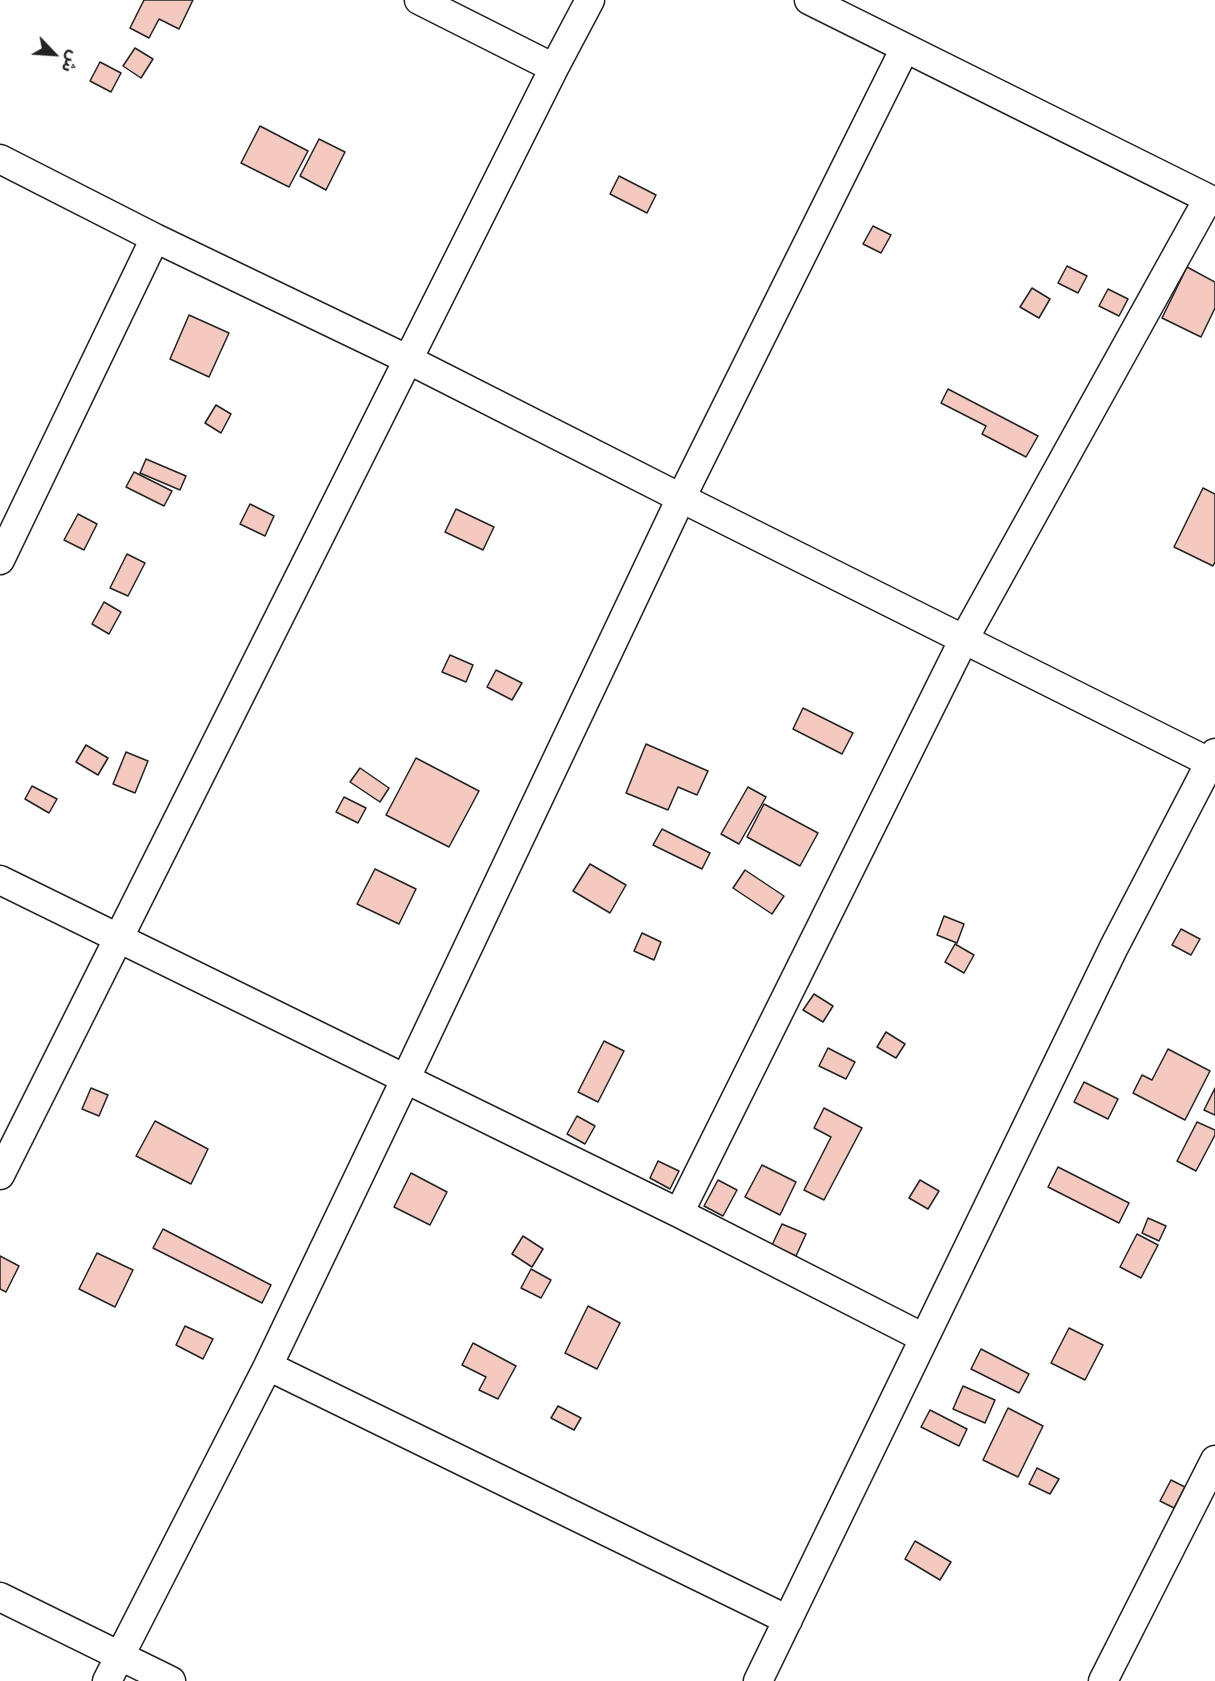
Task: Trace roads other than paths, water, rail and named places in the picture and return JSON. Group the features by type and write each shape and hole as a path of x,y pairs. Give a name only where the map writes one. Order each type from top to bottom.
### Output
{"street":[{"path":"419,0 554,68"},
{"path":"0,1174 590,0"},
{"path":"679,1214 964,639 1211,200 809,0"},
{"path":"107,1681 268,1366 681,498 905,48"},
{"path":"0,159 155,238 409,360 964,639 1213,758 1114,947 758,1681"},
{"path":"0,560 155,238"},
{"path":"0,880 679,1214 924,1338"},
{"path":"268,1366 788,1620"},
{"path":"1103,1681 1215,1460"},
{"path":"0,1598 171,1681"}]}
